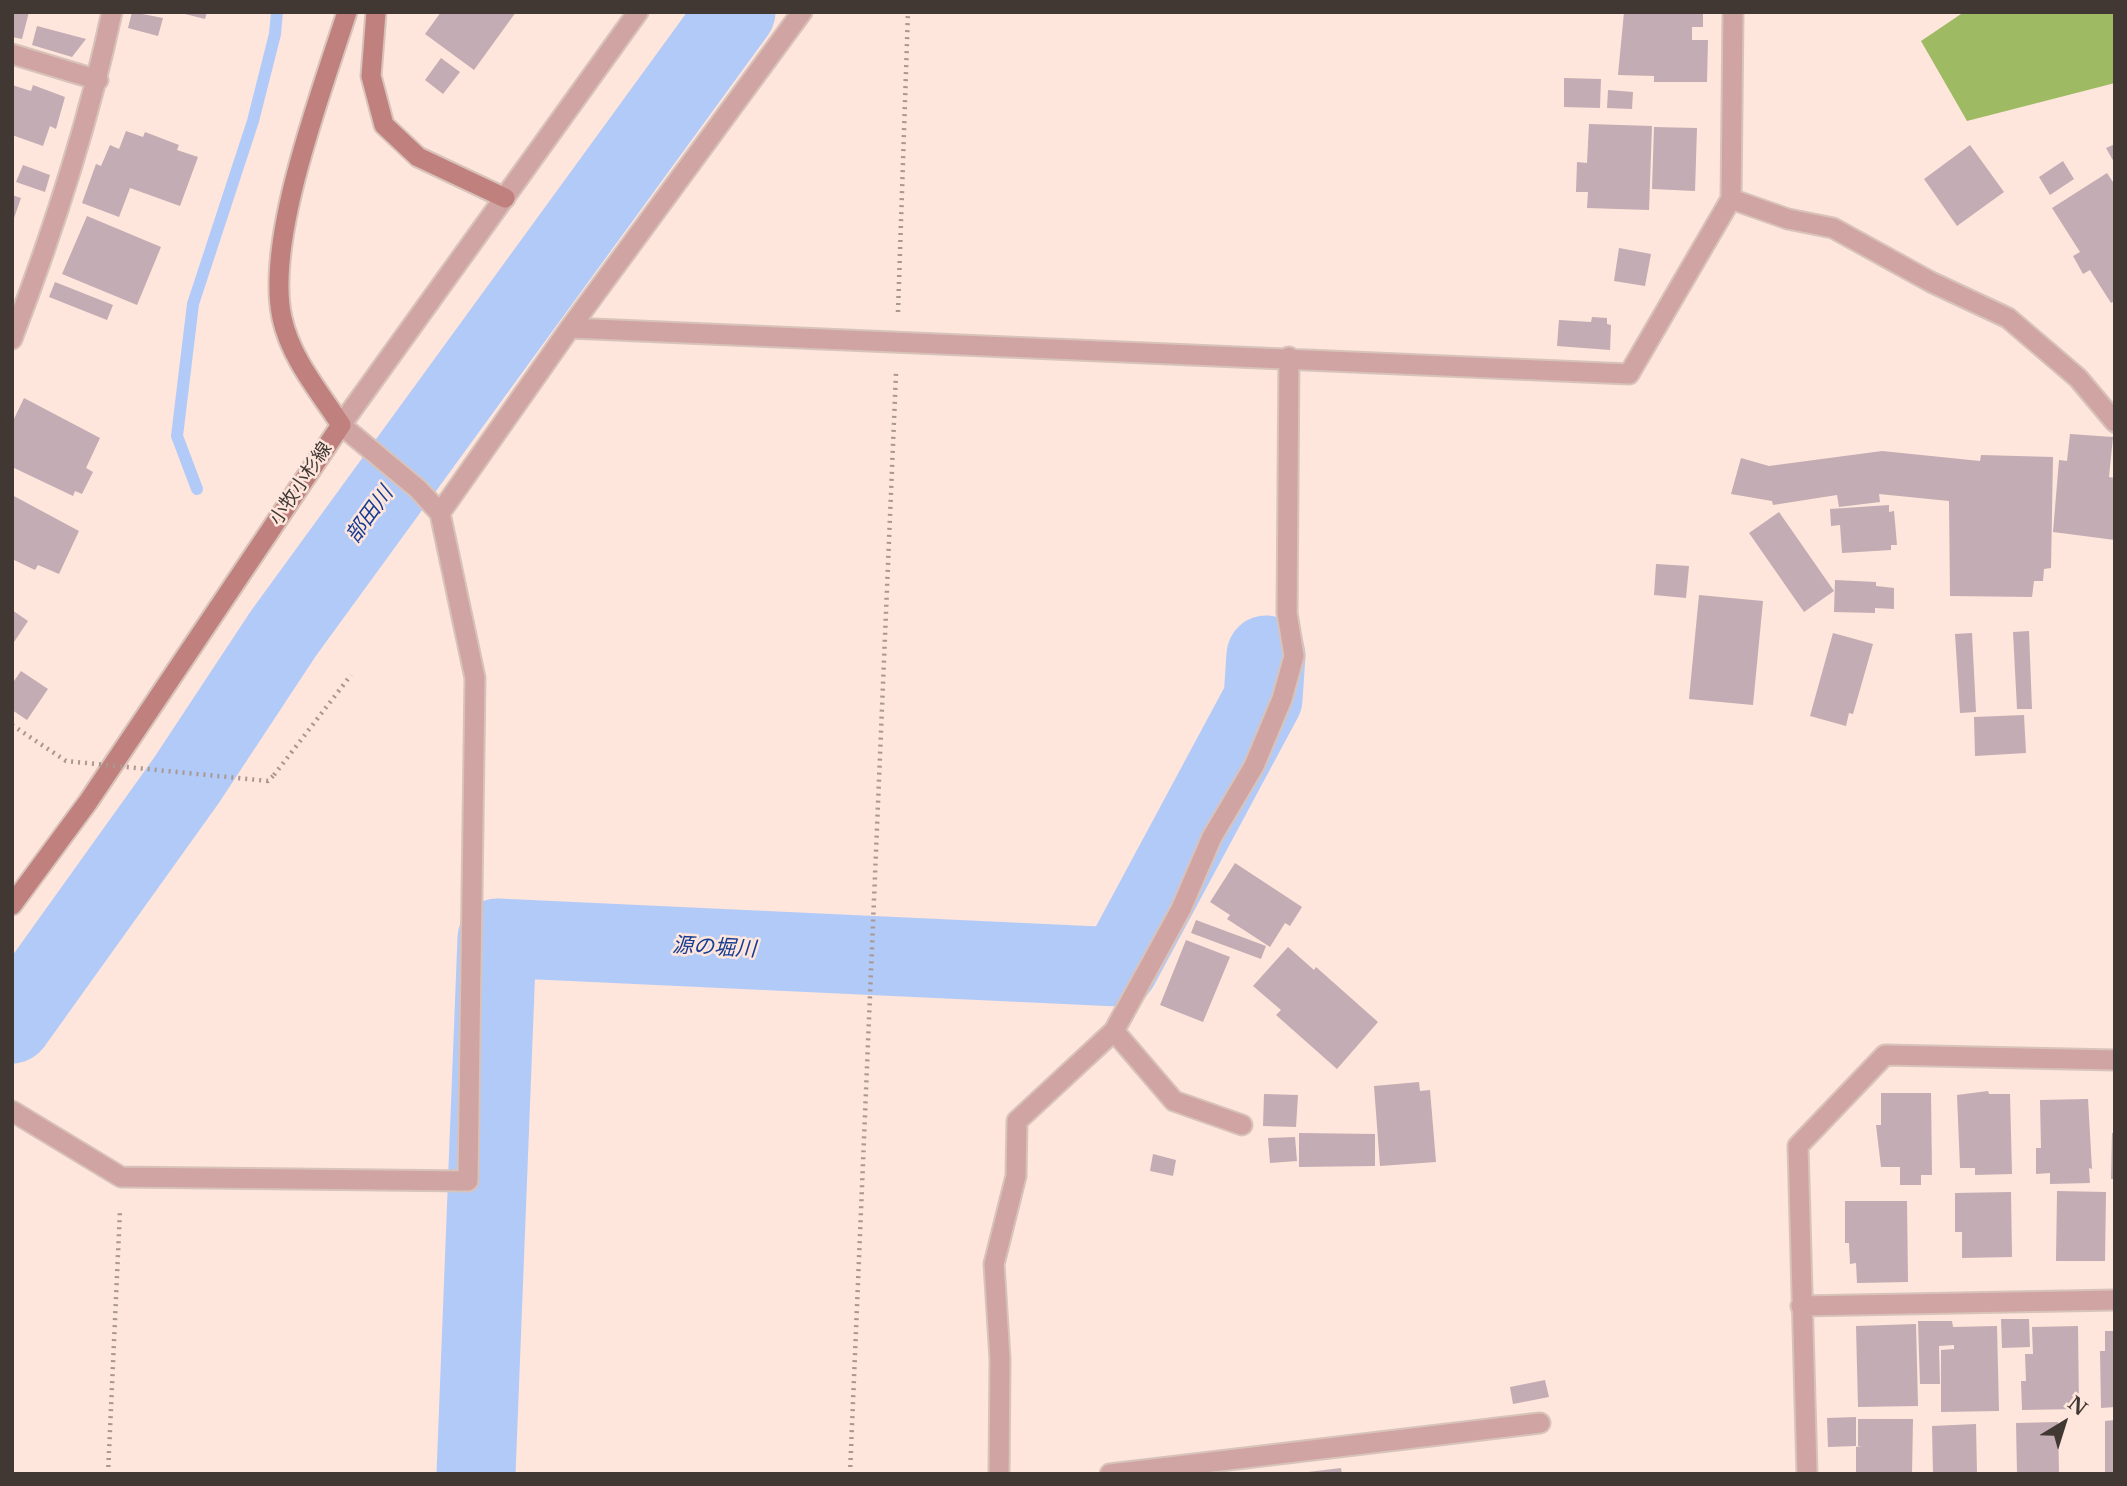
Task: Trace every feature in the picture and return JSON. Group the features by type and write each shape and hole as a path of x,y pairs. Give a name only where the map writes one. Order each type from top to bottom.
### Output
{"main road":[{"name":"小牧小杉線","path":"12,905 88,802 341,425 297,360 282,318 278,267 300,164 346,12"},
{"path":"376,12 371,76 384,125 418,157 505,198"}],"street":[{"path":"12,339 67,187 98,80 112,12"},
{"path":"12,1111 121,1177 468,1181 475,678 440,513 418,489 341,425 638,12"},
{"path":"440,513 570,328 802,12"},
{"path":"570,328 1629,373 1731,198 1733,12"},
{"path":"12,54 98,80"},
{"path":"1731,198 1788,219 1833,228 1931,282 2008,318 2078,379 2115,422"},
{"path":"999,1474 1000,1359 994,1264 1016,1177 1017,1121 1114,1031 1181,909 1212,837 1254,766 1282,699 1294,656 1287,613 1289,357"},
{"path":"1114,1031 1174,1101 1242,1125"},
{"path":"1807,1474 1798,1146 1885,1055 2115,1060"},
{"path":"1801,1306 2115,1300"},
{"path":"1110,1474 1540,1423"}],"path":[{"path":"850,1474 874,938 908,12"},
{"path":"12,725 66,761 268,781 352,676"},
{"path":"108,1474 121,1177"}],"green space":[{"path":"1964,12 2115,12 2115,83 1967,121 1921,41"}],"building":[{"path":"12,12 29,12 22,39 12,37"},
{"path":"132,12 163,18 158,36 128,28"},
{"path":"177,12 207,12 205,19"},
{"path":"441,12 516,12 474,70 425,34"},
{"path":"1624,12 1703,12 1703,27 1692,27 1692,40 1708,40 1707,82 1654,82 1654,76 1618,75"},
{"path":"37,26 86,39 72,57 32,45"},
{"path":"441,58 460,72 443,94 425,80"},
{"path":"1564,78 1601,79 1600,108 1564,107"},
{"path":"12,85 31,91 33,85 65,97 56,129 50,126 43,146 12,135"},
{"path":"1608,90 1633,92 1632,109 1607,108"},
{"path":"1589,124 1652,126 1649,210 1587,208 1588,192 1576,192 1577,162 1587,163"},
{"path":"1654,127 1697,128 1695,191 1652,189"},
{"path":"126,131 143,137 145,132 179,145 177,150 198,157 180,206 130,188 119,217 82,203 96,164 101,166 110,145 119,149"},
{"path":"2115,144 2115,164 2106,148"},
{"path":"1970,145 2004,192 1957,226 1924,179"},
{"path":"2063,161 2074,179 2050,195 2039,177"},
{"path":"23,165 50,175 45,192 16,182"},
{"path":"2107,173 2115,185 2115,301 2111,303 2090,270 2083,274 2073,256 2080,252 2052,208"},
{"path":"12,195 21,198 13,221 12,221"},
{"path":"87,216 161,247 137,305 62,274"},
{"path":"1619,248 1651,254 1645,286 1614,281"},
{"path":"55,282 113,305 107,320 49,297"},
{"path":"1592,317 1607,318 1607,324 1611,325 1610,350 1557,346 1559,320 1591,322"},
{"path":"24,398 100,438 86,468 93,472 82,494 75,491 73,496 12,467 12,423"},
{"path":"2070,434 2113,437 2109,477 2115,478 2115,540 2053,532 2059,460 2067,461"},
{"path":"1882,451 1980,461 1981,455 2053,457 2051,568 2044,569 2043,581 2034,581 2032,597 1950,596 1949,501 1879,494 1880,502 1839,507 1837,495 1773,505 1772,501 1731,494 1741,458 1769,466"},
{"path":"12,495 79,531 59,574 38,565 35,570 12,559"},
{"path":"1889,505 1889,512 1894,511 1897,545 1891,545 1891,550 1842,553 1840,525 1831,526 1830,509"},
{"path":"1779,512 1834,591 1804,612 1749,533"},
{"path":"1656,564 1689,566 1686,598 1654,595"},
{"path":"1835,580 1876,582 1876,586 1894,588 1894,609 1875,608 1875,613 1834,612"},
{"path":"1699,595 1763,601 1753,705 1689,699"},
{"path":"12,610 28,621 12,645"},
{"path":"2029,631 2032,709 2017,709 2013,632"},
{"path":"1833,633 1873,644 1853,714 1849,713 1846,726 1810,716"},
{"path":"1972,633 1976,712 1960,713 1955,634"},
{"path":"21,671 48,689 27,720 12,710 12,684"},
{"path":"2024,715 2026,753 1975,756 1974,717"},
{"path":"1235,863 1302,907 1290,926 1285,923 1270,947 1227,919 1230,915 1210,902"},
{"path":"1196,920 1266,946 1261,959 1191,933"},
{"path":"1186,940 1230,957 1203,1022 1160,1005"},
{"path":"1288,947 1314,970 1316,967 1378,1022 1337,1069 1276,1015 1281,1010 1253,986"},
{"path":"1419,1082 1420,1091 1430,1090 1436,1162 1380,1166 1374,1086"},
{"path":"1988,1091 1989,1094 2010,1094 2012,1174 1975,1175 1975,1168 1960,1168 1957,1095"},
{"path":"1881,1093 1931,1093 1932,1175 1921,1175 1921,1185 1900,1185 1900,1167 1881,1167 1876,1125 1881,1125"},
{"path":"1264,1094 1298,1095 1296,1127 1263,1126"},
{"path":"2088,1099 2092,1169 2089,1168 2090,1183 2050,1184 2050,1173 2036,1174 2036,1148 2041,1148 2040,1100"},
{"path":"1299,1133 1375,1134 1375,1166 1299,1167"},
{"path":"2112,1133 2115,1133 2115,1179 2111,1179"},
{"path":"1295,1137 1297,1161 1270,1163 1268,1138"},
{"path":"1153,1154 1176,1160 1173,1176 1150,1171"},
{"path":"2057,1191 2106,1192 2105,1261 2056,1261"},
{"path":"2011,1192 2012,1257 1962,1258 1962,1232 1955,1232 1955,1193"},
{"path":"1845,1201 1907,1201 1908,1282 1857,1283 1856,1263 1850,1264 1849,1243 1845,1243"},
{"path":"2001,1319 2029,1319 2030,1347 2002,1348"},
{"path":"1918,1321 1952,1321 1953,1327 1997,1326 1999,1411 1941,1412 1941,1350 1954,1349 1954,1345 1939,1346 1940,1384 1920,1384"},
{"path":"1916,1324 1918,1406 1858,1407 1856,1326"},
{"path":"2078,1326 2079,1409 2022,1410 2021,1381 2026,1381 2025,1354 2033,1354 2032,1327"},
{"path":"2105,1331 2115,1331 2115,1407 2101,1408 2100,1351 2105,1351"},
{"path":"1545,1380 1549,1397 1513,1404 1510,1387"},
{"path":"1856,1417 1856,1446 1828,1447 1827,1418"},
{"path":"1858,1419 1913,1419 1912,1474 1856,1474 1856,1447 1862,1446 1858,1446"},
{"path":"2115,1420 2115,1474 2105,1474 2105,1421"},
{"path":"2058,1422 2059,1474 2017,1474 2016,1423"},
{"path":"1976,1424 1977,1474 1933,1474 1932,1426"},
{"path":"1341,1468 1342,1474 1308,1474 1308,1472"}],"waterway":[{"path":"197,489 177,436 193,304 253,121 275,34 277,12"},
{"name":"部田川","path":"12,1024 186,781 283,634 736,12"},
{"name":"源の堀川","path":"476,1474 497,938 1119,967 1263,699 1266,655"}]}
